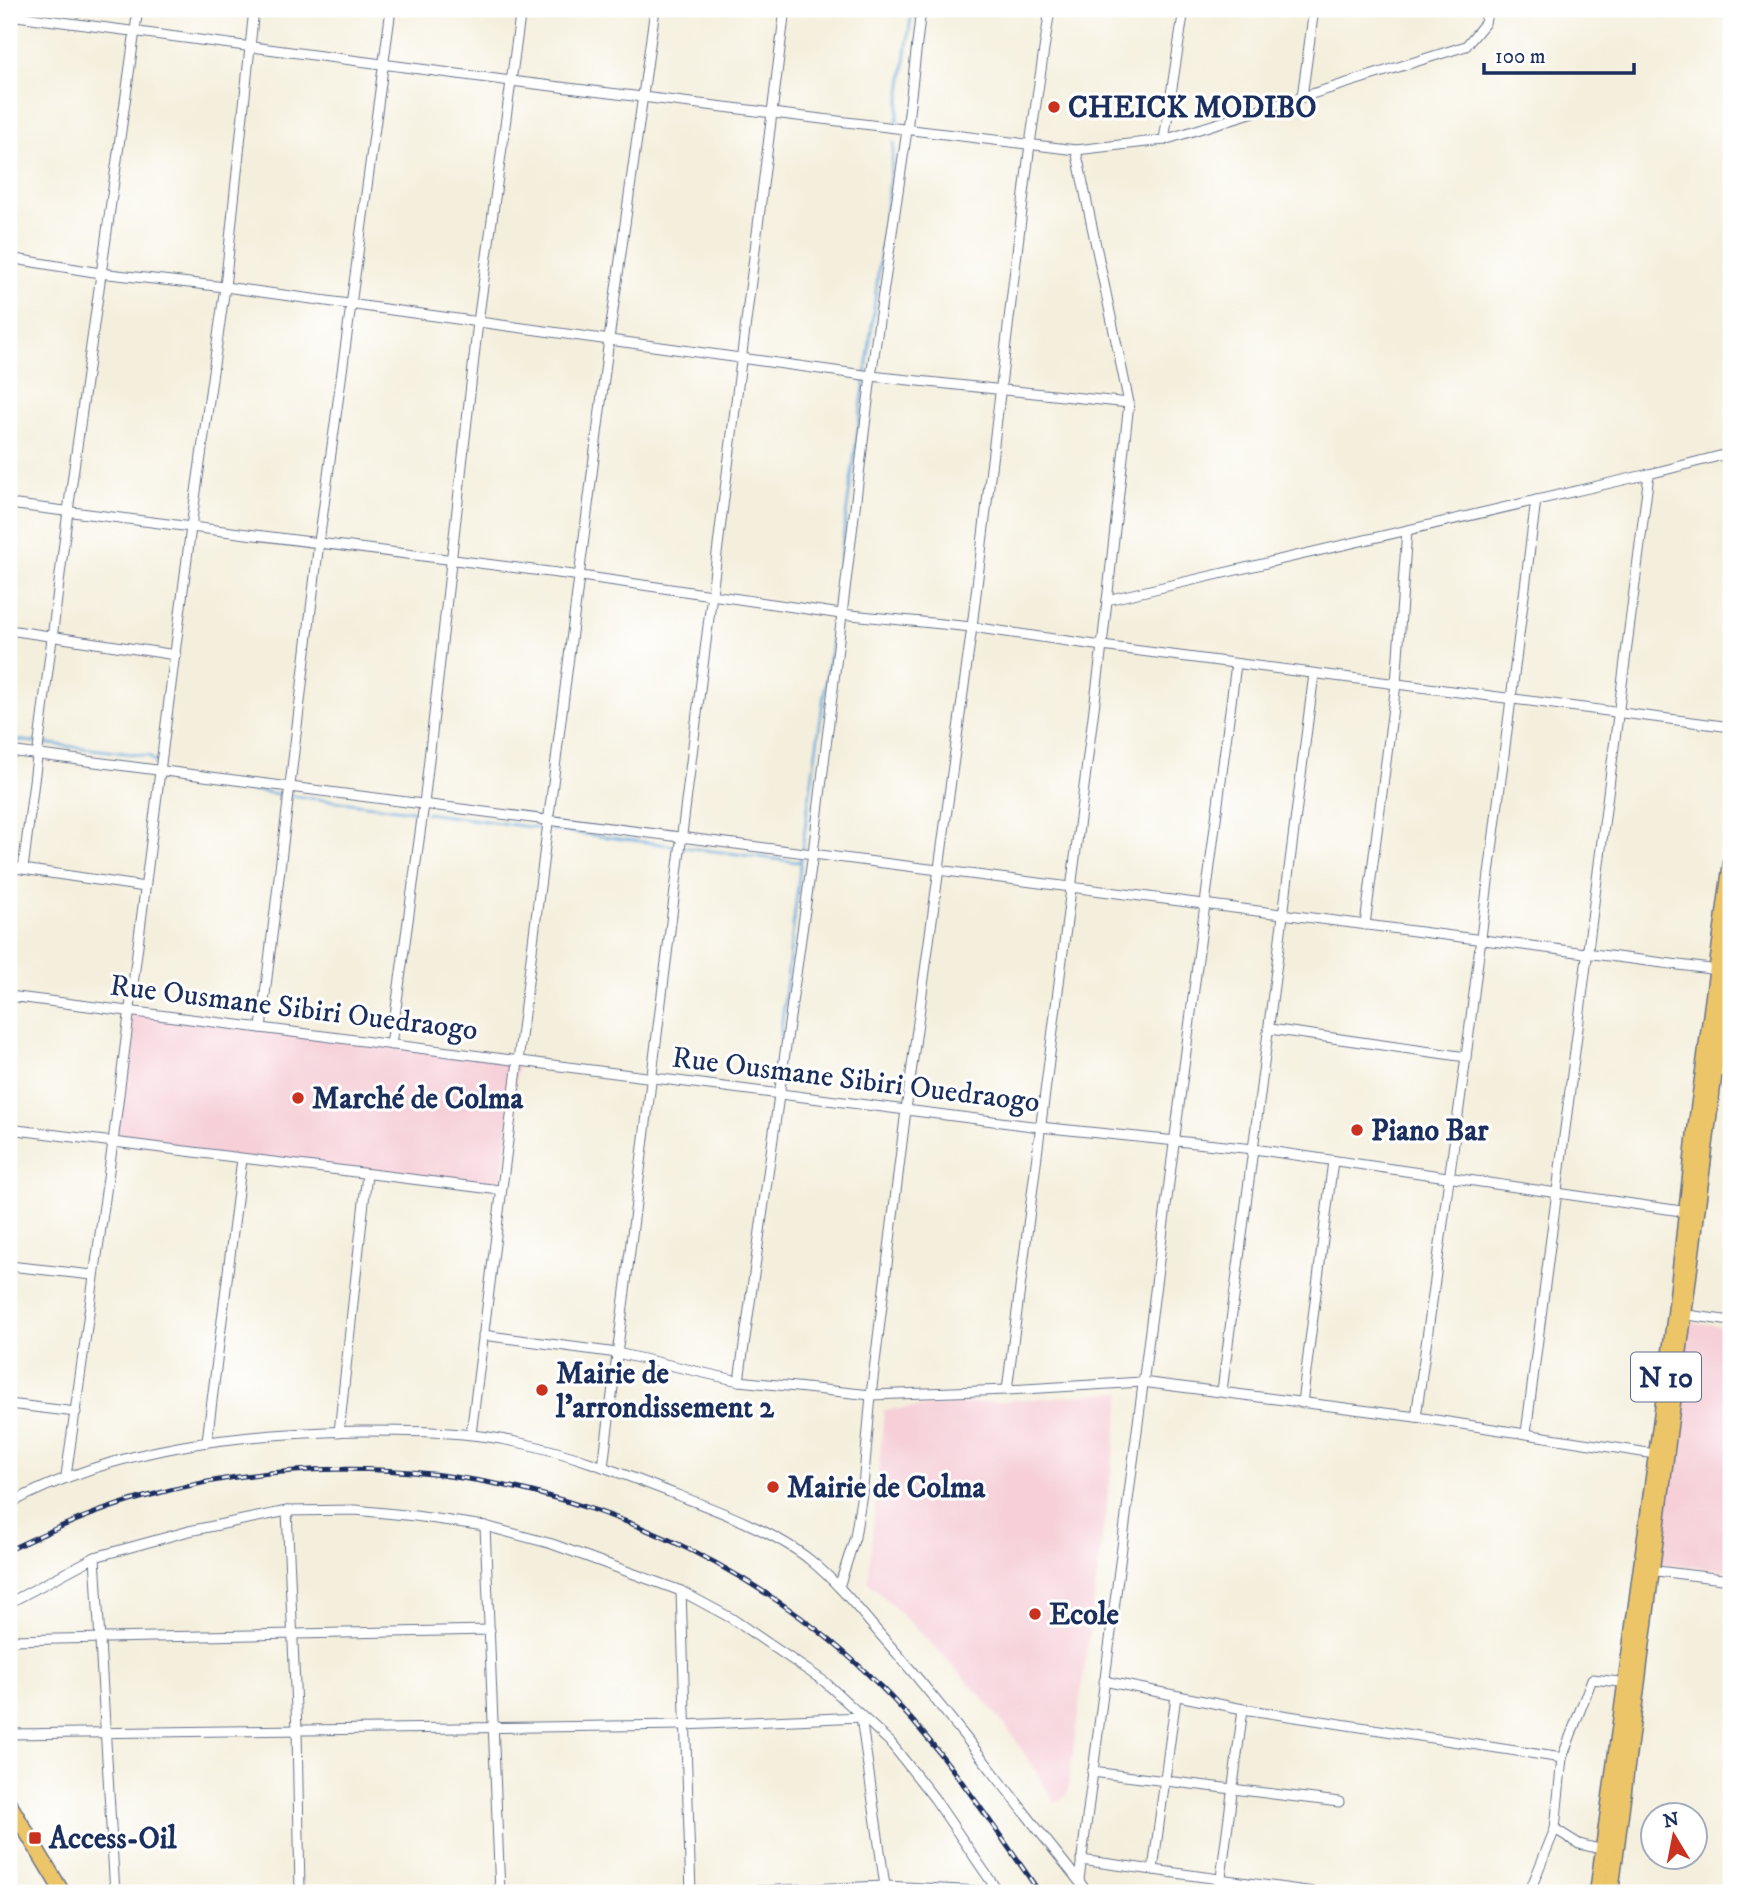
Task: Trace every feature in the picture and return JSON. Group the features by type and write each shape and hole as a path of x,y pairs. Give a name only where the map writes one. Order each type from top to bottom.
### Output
{"main road":[{"name":"N 10","path":"1597,1893 1609,1852 1680,1314 1722,971 1731,861"},
{"name":"N 10","path":"1722,971 1731,944"},
{"name":"N 10","path":"1646,1570 1655,1454 1680,1314"},
{"path":"9,1803 63,1893"},
{"path":"9,1821 52,1893"},
{"name":"N 10","path":"1609,1852 1611,1893"}],"street":[{"path":"23,869 68,511 138,9"},
{"path":"66,1476 131,1012 191,527 225,287 254,9"},
{"path":"261,1028 319,542 391,9"},
{"path":"391,1045 424,804 478,322 521,9"},
{"path":"471,1434 609,339 655,9"},
{"path":"603,1467 785,9"},
{"path":"738,1381 813,853 871,376 907,130 921,9"},
{"path":"839,1587 857,1525 863,1487 871,1395 906,1110 972,627 1030,144 1050,9"},
{"path":"1164,140 1184,9"},
{"path":"1302,97 1314,9"},
{"path":"9,41 11,13 384,65 1076,150 1164,140 1466,46 1485,23 1488,9"},
{"path":"1007,1390 1102,646 1129,403 1076,150"},
{"path":"9,258 100,273 225,287 871,376 1129,403"},
{"path":"1107,600 1731,453"},
{"path":"1526,1433 1649,474"},
{"path":"1416,1417 1466,1057 1536,500"},
{"path":"9,504 581,576 841,614 972,627 1236,664 1731,727"},
{"path":"1365,925 1396,684 1408,530"},
{"path":"9,630 176,655"},
{"path":"1079,1880 1236,664"},
{"path":"1222,1391 1314,674"},
{"path":"9,751 1722,971"},
{"path":"9,867 145,887"},
{"name":"Rue Ousmane Sibiri Ouedraogo","path":"9,996 1040,1127 1254,1149 1692,1213"},
{"path":"1270,1029 1466,1057"},
{"path":"1709,1069 1731,1072"},
{"path":"9,1129 500,1191"},
{"path":"207,1441 242,1159"},
{"path":"1302,1403 1333,1161"},
{"path":"339,1432 367,1174"},
{"path":"9,1266 93,1275"},
{"path":"1680,1314 1731,1321"},
{"path":"483,1335 617,1353 738,1381 871,1395 1142,1382 1416,1417 1655,1454"},
{"path":"9,1404 76,1412"},
{"path":"9,1504 66,1476 145,1454 253,1435 424,1431 471,1434 551,1450 603,1467 703,1505 766,1534 808,1558 839,1587 914,1674 1088,1893"},
{"path":"9,1603 95,1557 189,1531 287,1511 355,1510 485,1526 552,1544 681,1591 731,1618 825,1682 890,1742 927,1788 998,1893"},
{"path":"287,1511 297,1730 300,1893"},
{"path":"485,1526 500,1893"},
{"path":"95,1557 115,1893"},
{"path":"1646,1570 1731,1580"},
{"path":"681,1591 691,1893"},
{"path":"9,1640 489,1630"},
{"path":"1529,1893 1555,1829 1562,1758 1592,1679 1631,1683"},
{"path":"1104,1681 1243,1710 1562,1758"},
{"path":"1153,1870 1176,1696"},
{"path":"1219,1893 1243,1710"},
{"path":"9,1734 684,1726 861,1717"},
{"path":"861,1717 886,1890"},
{"path":"1092,1772 1339,1802"},
{"path":"1555,1829 1579,1844 1609,1852"},
{"path":"1082,1860 1321,1893"},
{"path":"697,1893 886,1890 998,1893"}],"shaded area":[{"path":"131,1012 519,1060 500,1190 113,1142"},
{"path":"1689,1322 1731,1327 1731,1571 1658,1563"},
{"path":"1122,1392 1067,1796 1055,1802 1013,1736 983,1698 868,1582 884,1410"}],"waterway":[{"path":"897,122 912,9"},
{"path":"866,373 894,143"},
{"path":"780,1038 803,842 865,379"},
{"path":"9,739 149,756 158,765"},
{"path":"168,774 175,781 420,812"},
{"path":"426,813 545,829"},
{"path":"551,830 676,846"},
{"path":"683,847 797,862 801,860"}],"railway":[{"path":"9,1550 75,1520 144,1497 240,1477 338,1469 436,1474 532,1492 626,1522 715,1563 798,1615 873,1679 941,1755 1040,1893"}],"place":[{"name":"CHEICK MODIBO","path":"1054,107"},
{"name":"Marché de Colma","path":"298,1098"},
{"name":"Piano Bar","path":"1357,1130"},
{"name":"Mairie de l'arrondissement 2","path":"542,1390"},
{"name":"Mairie de Colma","path":"773,1487"},
{"name":"Ecole","path":"1035,1614"},
{"name":"Access-Oil","path":"35,1838"}]}
